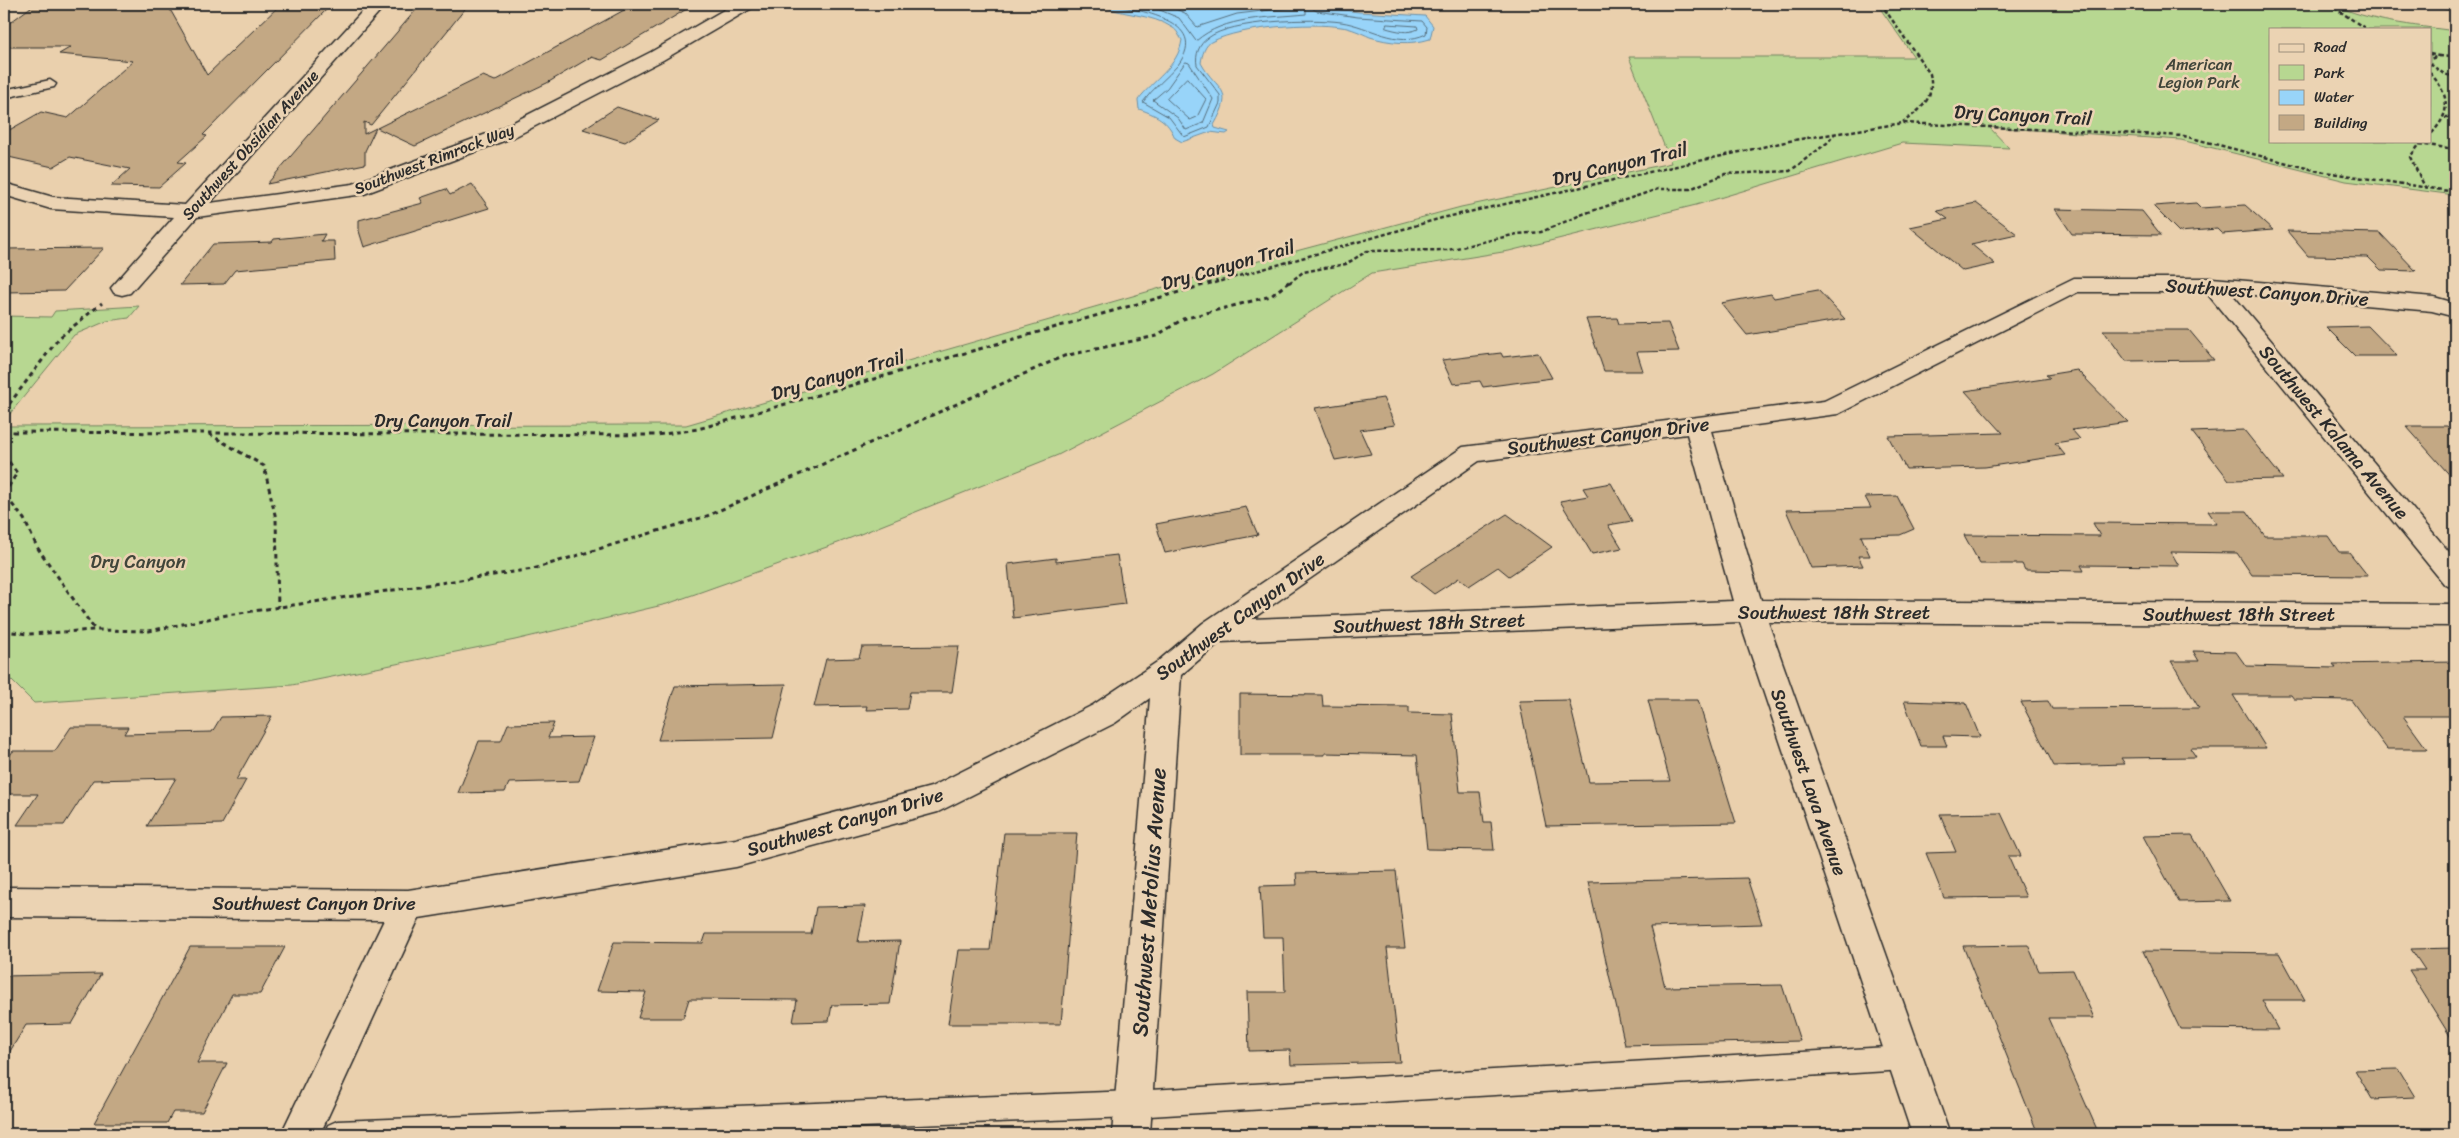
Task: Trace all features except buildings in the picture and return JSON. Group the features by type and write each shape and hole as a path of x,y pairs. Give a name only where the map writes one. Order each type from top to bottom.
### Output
{"street":[{"name":"Southwest Obsidian Avenue","path":"122,288 378,4"},
{"name":"Southwest Rimrock Way","path":"4,189 51,203 189,212 357,190 507,133 657,56 746,4"},
{"path":"2451,4 2455,5"},
{"name":"Southwest Canyon Drive","path":"4,902 408,905 736,853 938,799 1104,714 1166,670 1213,631 1472,453 1829,408 2074,285 2212,285 2434,304 2455,310"},
{"name":"Southwest Kalama Avenue","path":"2212,285 2455,578"},
{"name":"Southwest Lava Avenue","path":"1697,426 1750,611 1931,1134"},
{"name":"Southwest 18th Street","path":"1213,631 1750,611 2455,616"},
{"name":"Southwest Metolius Avenue","path":"1132,1119 1166,670"},
{"path":"300,1134 408,905"}],"lane":[{"path":"4,94 50,84"},
{"path":"337,1134 1132,1119 1905,1058"}],"path":[{"path":"1881,4 1930,74 1933,86 1930,99 1918,112 1903,123"},
{"path":"2329,4 2365,28"},
{"path":"2432,54 2455,57"},
{"path":"2432,58 2440,56"},
{"path":"2432,65 2444,74 2455,78"},
{"path":"2432,74 2440,84 2446,105 2445,118 2432,133"},
{"path":"2446,105 2455,106 2453,92 2455,90"},
{"path":"2445,118 2455,118"},
{"name":"Dry Canyon Trail","path":"4,432 657,436 698,428 1442,218 1794,140 1903,123 2184,136 2318,171 2455,192"},
{"path":"4,631 28,634 95,630 149,631 278,608 533,569 698,518 1064,356 1156,336 1183,319 1271,296 1303,272 1346,264 1367,251 1448,250 1517,234 1541,232 1583,214 1658,189 1690,189 1725,174 1790,171 1827,143 1834,134"},
{"path":"2426,188 2410,157 2419,144 2455,149"},
{"path":"4,411 58,338 122,288"},
{"path":"207,433 264,466 276,518 278,608"},
{"path":"4,454 16,473 4,494 24,519 37,547 95,630"}],"green space":[{"name":"Dry Canyon","path":"1877,4 2332,4 2377,19 2432,28 2269,28 2269,142 2432,142 2432,28 2455,31 2455,195 2346,181 2181,140 1989,127 2009,148 1902,143 1696,205 1509,251 1372,273 1213,374 1058,455 838,543 667,604 515,640 292,685 34,703 4,673 4,426 686,425 1195,278 1461,207 1671,163 1629,57 1914,57"},
{"path":"139,306 129,318 107,321 74,335 4,421 4,316 51,317 55,311"}],"water":[{"path":"1098,4 1294,4 1359,12 1425,16 1433,26 1430,39 1408,43 1377,39 1345,28 1312,25 1240,32 1210,42 1203,53 1201,63 1224,96 1224,103 1214,125 1215,128 1229,132 1226,134 1210,132 1182,142 1175,138 1165,122 1139,109 1138,100 1176,58 1182,40 1174,29 1164,23 1116,11"}],"park label":[{"name":"American Legion Park","path":"2199,73"}]}
